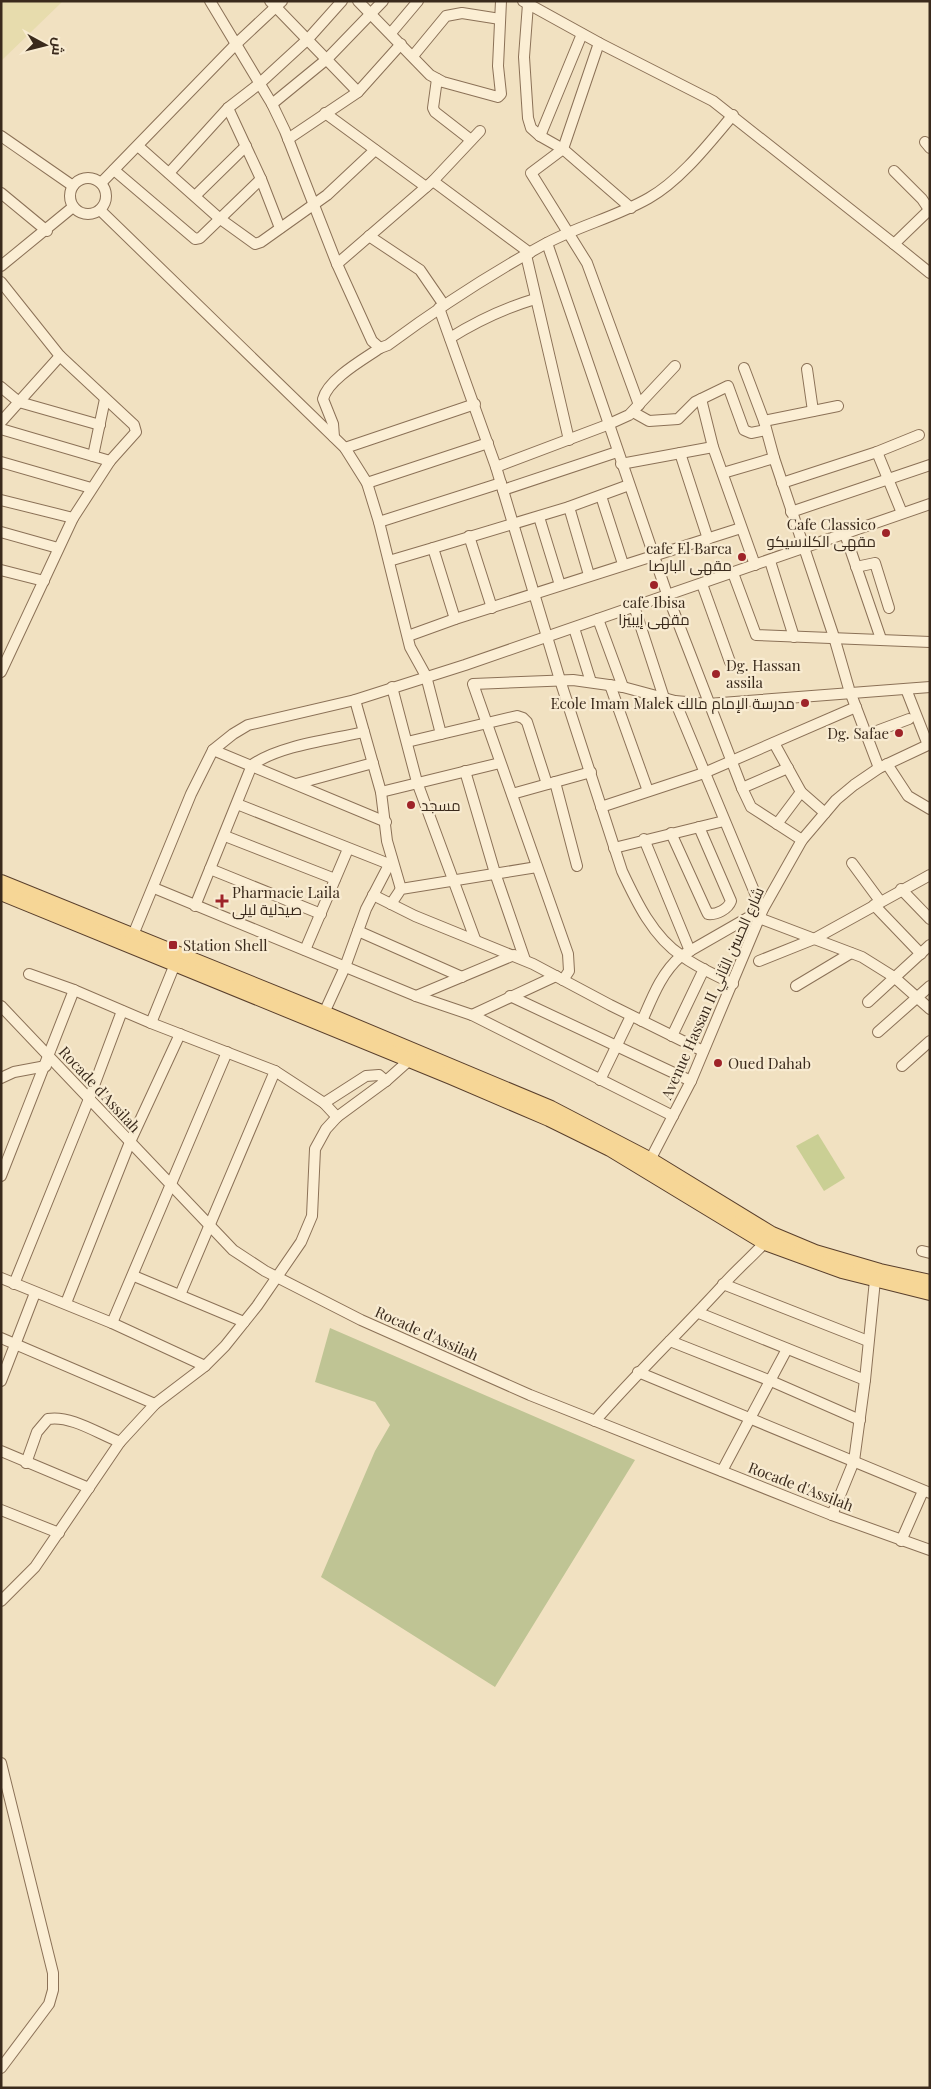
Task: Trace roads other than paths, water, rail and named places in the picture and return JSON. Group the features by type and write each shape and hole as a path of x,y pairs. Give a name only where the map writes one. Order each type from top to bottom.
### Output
{"main road":[{"path":"1,882 324,1013 610,1149 648,1165 769,1238 842,1271 930,1293"},
{"path":"1,893 175,964 414,1056"},
{"path":"769,1238 880,1271 930,1282"}],"street":[{"path":"210,1 272,104 288,139 337,264 372,341 380,348"},
{"path":"169,173 228,108 259,84 308,39 342,1"},
{"path":"358,1 437,80 500,96 498,66 501,1"},
{"path":"272,104 327,59 383,1"},
{"path":"391,33 418,1"},
{"path":"631,208 563,149 540,136 531,128 528,118 524,57 526,2 599,43 713,100 930,273"},
{"path":"101,183 276,3 358,92"},
{"path":"413,56 446,16 462,14 500,19"},
{"path":"540,136 582,34"},
{"path":"599,43 563,149 531,173 587,263 636,409 649,422 678,419 701,399 728,386 744,430 751,433 765,425 838,406"},
{"path":"288,139 358,92 401,44"},
{"path":"437,80 433,108 435,112 471,140"},
{"path":"228,108 262,179 280,228"},
{"path":"325,113 374,150 430,184 528,254 536,299 568,440"},
{"path":"334,437 333,424 323,395 336,380 441,306 528,254 547,243 631,208 652,196 695,160 733,115"},
{"path":"337,264 430,184 480,130"},
{"path":"1,136 73,186"},
{"path":"138,146 219,218 255,244 314,204 374,150"},
{"path":"195,196 246,146"},
{"path":"114,170 191,238 200,238 262,179"},
{"path":"894,171 922,199 929,210 894,244"},
{"path":"86,178 101,183 106,194 104,205 100,210 95,213 83,214 73,207 70,196 73,186 86,178"},
{"path":"3,197 47,231"},
{"path":"1,266 47,231 73,207"},
{"path":"100,210 345,448 367,483 408,636 415,658 426,676 441,734"},
{"path":"369,236 420,270 441,306 450,338 496,467 560,680 614,848 634,896 656,931 704,969 734,984"},
{"path":"547,243 621,464 655,554 667,594 742,788 751,807 802,840"},
{"path":"1,282 60,356 136,428 134,437 110,461 73,518 1,672"},
{"path":"450,338 472,324 506,308 536,299"},
{"path":"1,422 60,356"},
{"path":"496,467 608,425 636,409 676,366"},
{"path":"744,368 765,425 791,512 805,548 850,692 866,735 883,766 908,796 930,808"},
{"path":"807,369 813,411"},
{"path":"1,387 19,402 100,425"},
{"path":"93,456 105,399"},
{"path":"701,399 713,447 755,565"},
{"path":"345,448 475,404"},
{"path":"1,429 110,461"},
{"path":"782,483 877,452 919,435"},
{"path":"367,483 488,443"},
{"path":"621,464 713,447"},
{"path":"379,522 617,452"},
{"path":"680,452 708,539"},
{"path":"877,452 902,513"},
{"path":"723,473 774,458"},
{"path":"1,462 92,488"},
{"path":"791,512 930,465"},
{"path":"389,561 569,507 629,485"},
{"path":"601,496 622,564"},
{"path":"1,500 73,518"},
{"path":"133,935 154,888 191,794 213,750 233,734 248,726 355,700 426,676 466,665 547,635 574,628 667,594 770,561 930,504"},
{"path":"569,507 589,576"},
{"path":"539,516 560,585"},
{"path":"408,636 622,564 742,528"},
{"path":"1,532 58,548"},
{"path":"845,534 881,639"},
{"path":"469,536 492,608"},
{"path":"433,548 455,619"},
{"path":"770,561 794,637"},
{"path":"856,567 874,563 893,606 872,613"},
{"path":"1,570 44,581"},
{"path":"733,573 756,636 834,637 930,642"},
{"path":"702,584 730,662"},
{"path":"634,606 664,698"},
{"path":"598,619 623,687"},
{"path":"574,628 591,682"},
{"path":"472,1015 510,996 559,978 569,971 568,954 473,684 560,680 591,682 623,687 676,701 708,704 930,687"},
{"path":"610,685 648,791"},
{"path":"392,687 417,782 455,880 475,939"},
{"path":"906,689 929,745"},
{"path":"355,700 380,792 391,861 400,889 391,904"},
{"path":"676,701 762,912 814,939 851,953 894,977 930,1009"},
{"path":"601,807 704,773 856,707"},
{"path":"407,742 487,722 517,716 523,718 527,722 551,783 577,866"},
{"path":"866,735 909,719"},
{"path":"195,906 225,836 252,765 263,758 279,752 364,732"},
{"path":"774,742 801,792 825,813"},
{"name":"Avenue Hassan II شارع الحسن الثاني","path":"648,1165 691,1081 734,984 762,912 802,840 825,813 854,785 883,766 929,745"},
{"path":"213,750 386,822"},
{"path":"380,792 500,763"},
{"path":"296,784 373,764"},
{"path":"742,788 788,768"},
{"path":"465,771 495,874 525,960"},
{"path":"512,794 591,772"},
{"path":"777,824 801,792"},
{"path":"237,804 348,849 391,861"},
{"path":"614,848 644,839 724,821"},
{"path":"671,833 708,914 713,914 726,909 732,901 699,827"},
{"path":"225,836 335,879"},
{"path":"644,839 685,953"},
{"path":"306,950 348,849"},
{"path":"324,1013 345,967 373,895 391,861"},
{"path":"852,863 877,903 921,954"},
{"path":"400,889 537,867"},
{"path":"210,869 321,914"},
{"path":"759,961 814,939 930,875"},
{"path":"154,888 416,996 472,1015 673,1116"},
{"path":"902,889 930,919"},
{"path":"373,895 525,960 631,1016 703,1051"},
{"path":"642,1021 666,971 685,953 762,912"},
{"path":"358,931 462,977"},
{"path":"868,1002 930,945"},
{"path":"796,986 851,953"},
{"path":"416,996 514,956"},
{"path":"151,1023 175,964"},
{"path":"672,1036 704,969"},
{"path":"29,974 74,990 275,1072 324,1103 337,1117"},
{"path":"878,1032 930,986"},
{"path":"1,1176 48,1061 74,990"},
{"path":"510,996 691,1081"},
{"name":"Rocade d'Assilah","path":"1,1006 48,1061 90,1099 233,1250 276,1277 361,1320 437,1355 595,1421 832,1515 930,1550"},
{"path":"14,1284 90,1099 122,1011"},
{"path":"600,1080 631,1016"},
{"path":"66,1303 130,1142 180,1034"},
{"path":"902,1066 930,1041"},
{"path":"112,1323 134,1276 227,1052"},
{"path":"1,1601 35,1568 120,1442 154,1404 205,1366 244,1322 276,1277 307,1230 312,1216 312,1165 320,1137 337,1117 386,1081 414,1056"},
{"path":"1,1078 48,1061"},
{"path":"180,1295 208,1224 275,1072"},
{"path":"324,1103 366,1076 379,1074 386,1081"},
{"path":"595,1421 638,1372 699,1313 723,1284 769,1238"},
{"path":"134,1276 244,1322"},
{"path":"1,1278 35,1293 66,1303 205,1366"},
{"path":"832,1515 854,1461 865,1380 875,1280"},
{"path":"723,1284 868,1341"},
{"path":"1,1381 35,1293"},
{"path":"699,1313 865,1380"},
{"path":"1,1338 154,1404"},
{"path":"670,1342 771,1380 860,1420"},
{"path":"722,1472 786,1348"},
{"path":"638,1372 926,1492 901,1541"},
{"path":"26,1463 37,1432 48,1419 55,1418 70,1421 120,1442"},
{"path":"1,1451 89,1488"},
{"path":"1,1510 59,1533"},
{"path":"1,1763 26,1869 47,1945 53,1982 49,2004 1,2068"}],"place":[{"name":"Cafe Classico مقهى الكلاسيكو","path":"886,533"},
{"name":"cafe El Barca مقهى البارصا","path":"742,557"},
{"name":"cafe Ibisa مقهى إيبيزا","path":"654,585"},
{"name":"Dg. Hassan assila","path":"716,674"},
{"name":"Ecole Imam Malek مدرسة الإمام مالك","path":"805,703"},
{"name":"Dg. Safae","path":"899,733"},
{"name":"مسجد","path":"411,805"},
{"name":"Pharmacie Laila صيدلية ليلى","path":"222,901"},
{"name":"Station Shell","path":"173,945"},
{"name":"Oued Dahab","path":"718,1063"}]}
